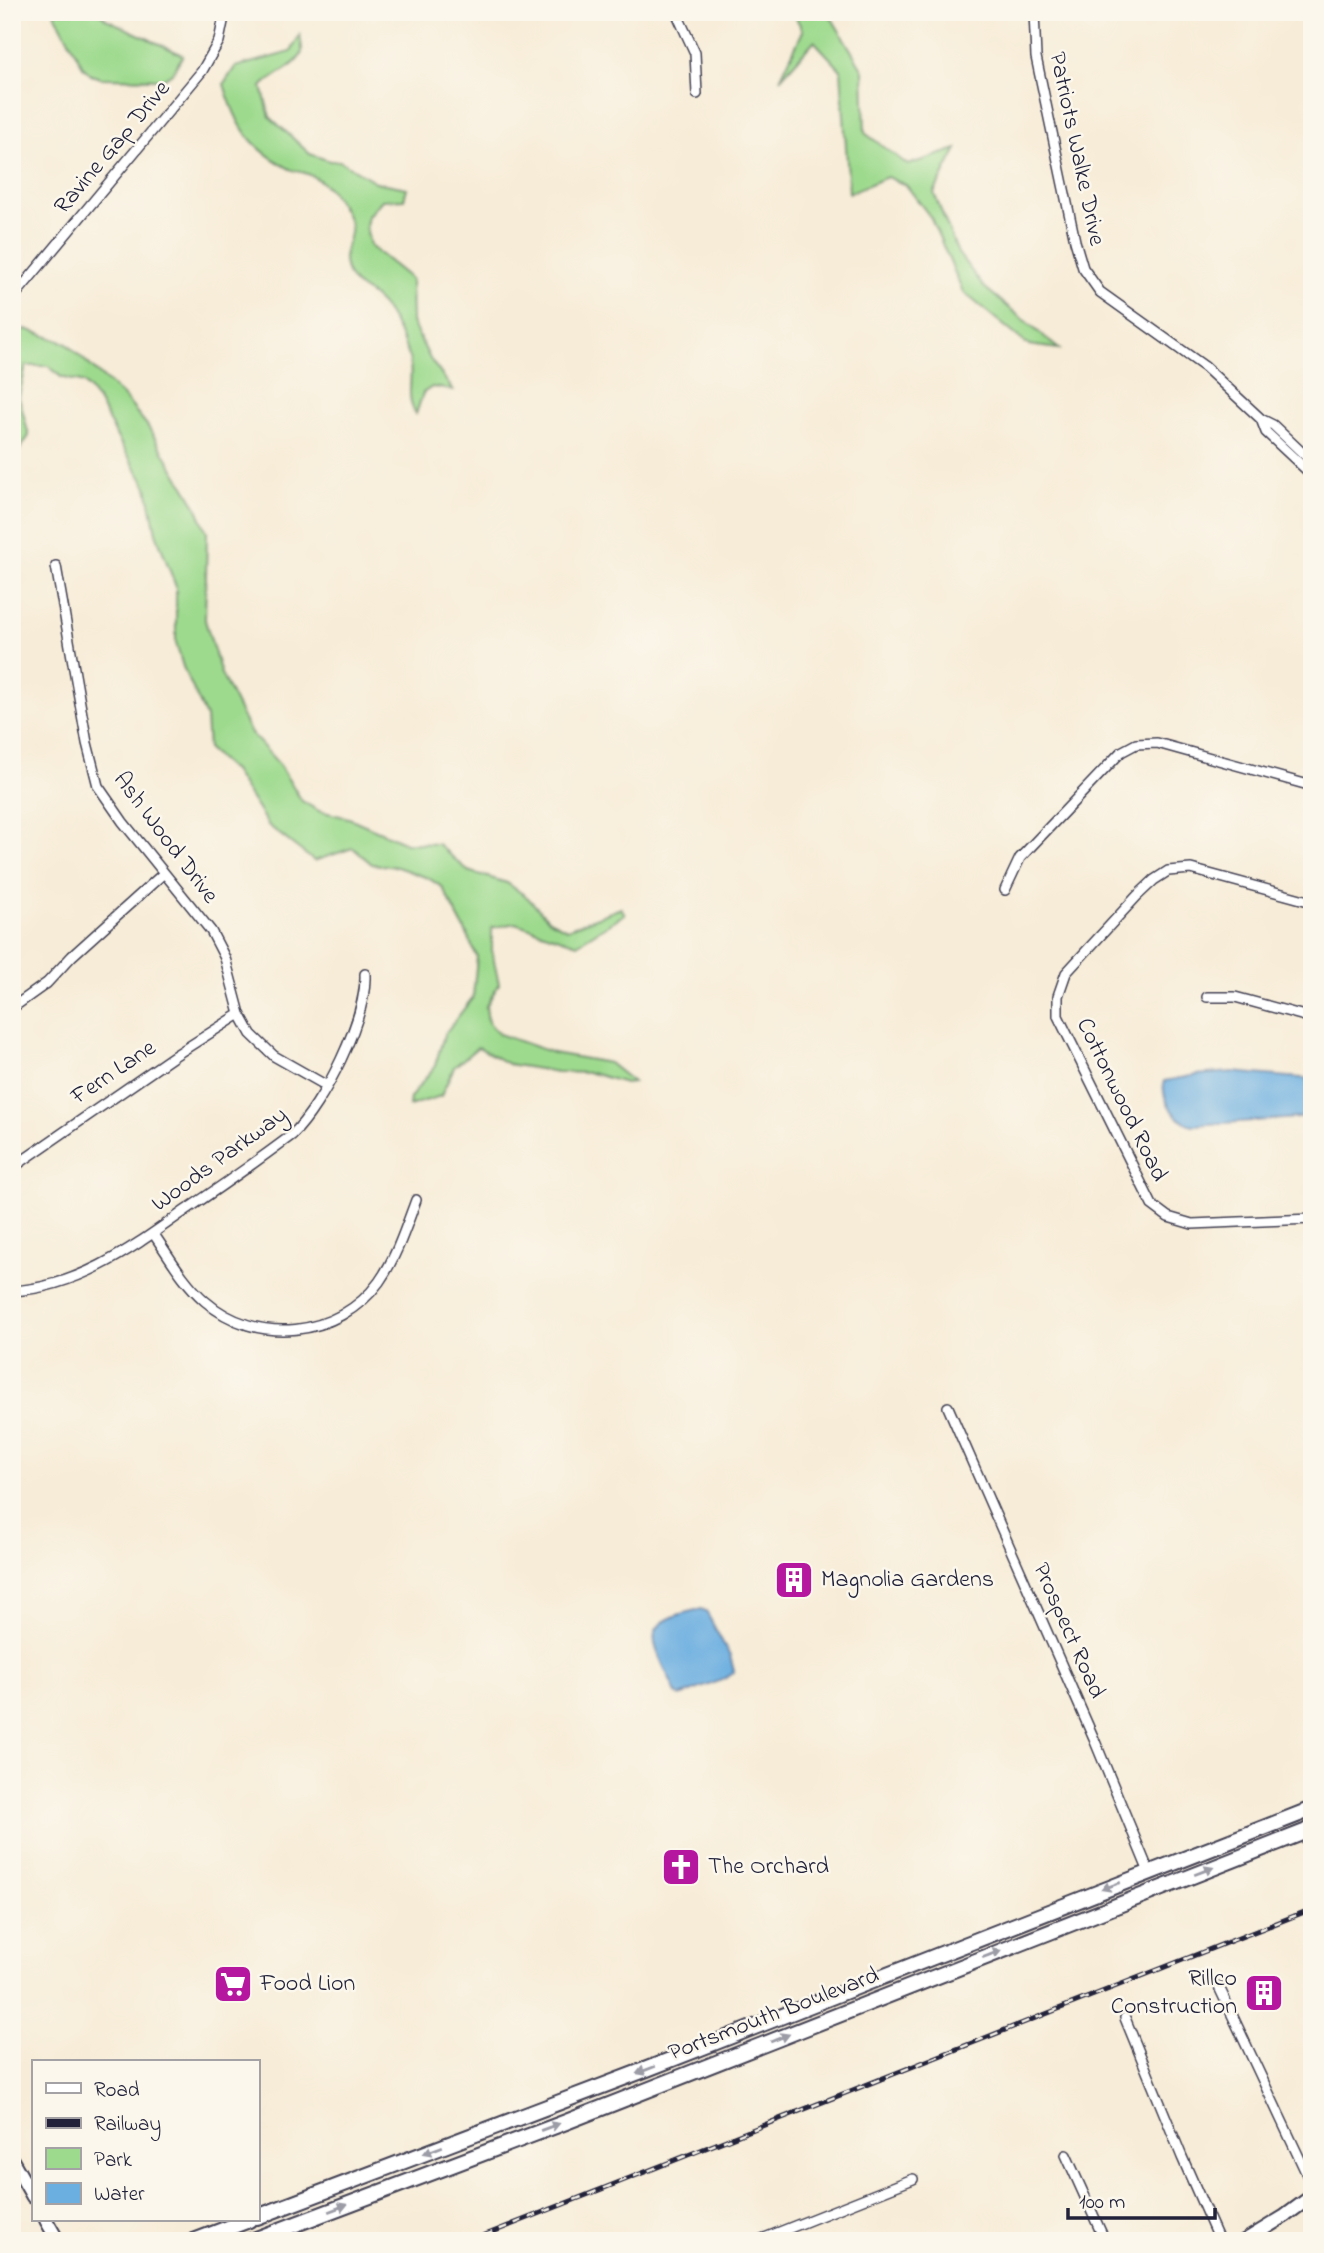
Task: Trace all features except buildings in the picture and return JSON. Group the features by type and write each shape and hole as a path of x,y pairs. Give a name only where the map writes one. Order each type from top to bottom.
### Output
{"main road":[{"name":"Portsmouth Boulevard","path":"259,2216 709,2045 1312,1809"},
{"name":"Portsmouth Boulevard","path":"251,2241 716,2063 1312,1829"},
{"path":"12,2160 32,2195"},
{"path":"1244,2241 1312,2196"},
{"path":"47,2222 58,2241"},
{"path":"194,2241 244,2222"}],"street":[{"name":"Ravine Gap Drive","path":"12,299 202,71 219,41 225,12"},
{"path":"676,12 695,53 697,94"},
{"name":"Patriots Walke Drive","path":"1031,13 1036,57 1074,241 1083,268 1100,292 1188,354 1261,419 1273,425 1312,462"},
{"name":"Patriots Walke Drive","path":"1261,419 1266,432 1312,475"},
{"name":"Ash Wood Drive","path":"56,566 93,771 104,797 208,926 219,944 240,1014 251,1034 274,1056 327,1086"},
{"path":"1005,890 1020,858 1121,752 1136,744 1167,745 1312,786"},
{"name":"Cottonwood Road","path":"1312,902 1191,869 1168,871 1137,896 1066,974 1061,984 1057,1008 1065,1031 1118,1139 1152,1205 1158,1211 1192,1224 1312,1219"},
{"path":"12,1008 47,983 72,956 164,873"},
{"name":"Woods Parkway","path":"12,1291 45,1287 90,1272 118,1257 292,1135 314,1109 327,1086 360,1011 365,974"},
{"path":"1207,997 1235,997 1312,1018"},
{"name":"Fern Lane","path":"12,1168 174,1056 240,1014"},
{"path":"153,1233 194,1291 217,1311 246,1325 292,1331 329,1321 343,1314 370,1293 397,1249 416,1200"},
{"name":"Prospect Road","path":"948,1407 1094,1740 1150,1892"},
{"path":"913,1965 922,1982"},
{"path":"1219,1987 1312,2185"},
{"path":"1125,2018 1219,2241"},
{"path":"709,2045 716,2063"},
{"path":"1066,2155 1105,2241"},
{"path":"757,2241 913,2179"}],"green space":[{"path":"54,12 99,12 106,19 183,55 172,73 163,79 101,78 91,75 83,67"},
{"path":"793,12 828,12 863,70 865,133 908,165 957,149 934,193 958,253 983,286 1059,349 1028,345 963,292 931,218 906,185 887,177 849,193 841,70 814,41 780,79 803,31"},
{"path":"300,34 300,57 262,87 270,117 310,154 330,161 340,161 376,182 407,188 404,199 382,200 368,216 366,226 370,246 411,279 412,322 430,359 453,390 432,387 423,393 416,414 410,396 409,359 397,328 383,305 355,284 346,269 344,256 350,224 336,197 319,180 290,169 255,144 240,124 224,84 235,67 291,52"},
{"path":"26,329 66,343 124,397 147,425 195,504 207,532 205,620 221,674 250,732 278,763 302,801 319,811 349,818 406,843 438,844 468,871 507,883 527,897 549,920 567,929 621,908 625,914 577,944 515,923 492,928 492,951 499,984 486,1006 488,1022 499,1034 553,1053 609,1063 633,1082 625,1083 591,1073 557,1072 508,1064 478,1047 454,1067 441,1096 409,1106 410,1098 435,1066 444,1035 473,997 477,957 467,934 442,887 428,878 397,867 372,864 353,848 314,861 268,825 233,771 208,749 206,717 183,667 176,643 176,587 156,533 147,487 99,402 84,383 61,377 49,366 26,366 19,397 29,436 12,460 12,333"}],"water":[{"path":"1232,1072 1312,1079 1312,1117 1194,1125 1175,1115 1167,1102 1164,1081"},
{"path":"701,1609 706,1611 730,1656 734,1671 725,1679 680,1696 676,1694 661,1662 654,1638 664,1621"}],"railway":[{"path":"470,2241 1312,1909"}],"place":[{"name":"Magnolia Gardens","path":"794,1580"},
{"name":"The Orchard","path":"681,1867"},
{"name":"Food Lion","path":"233,1984"},
{"name":"Rillco Construction","path":"1264,1993"}]}
